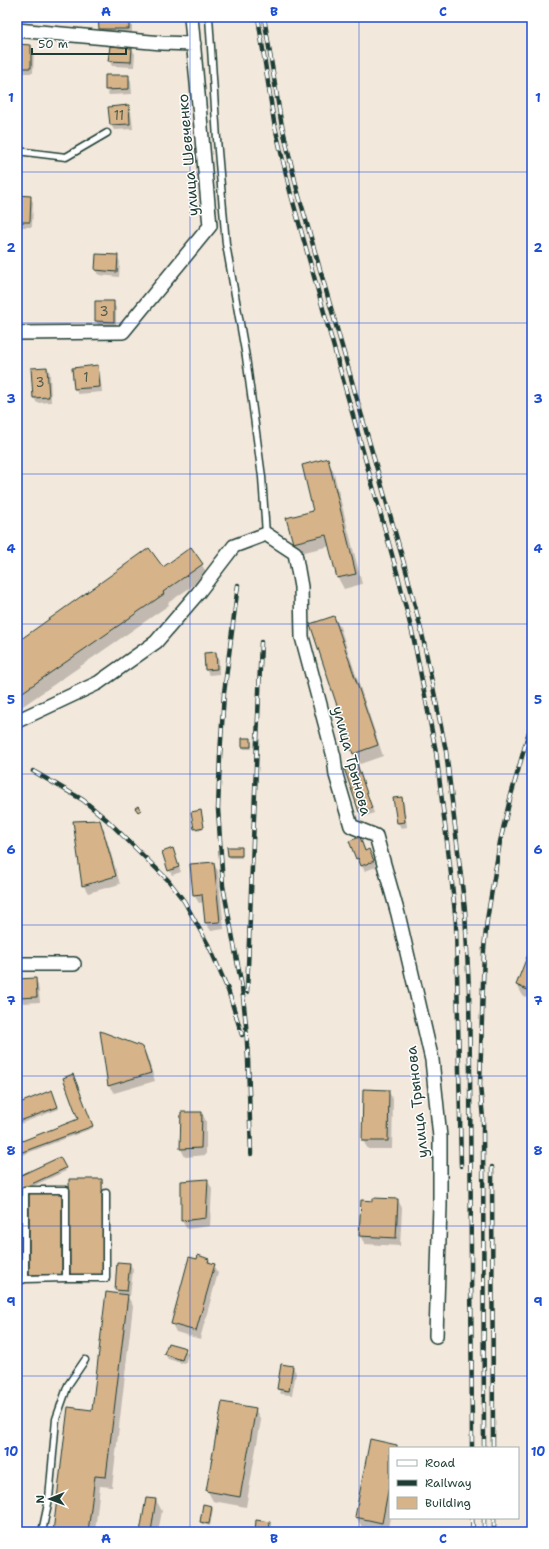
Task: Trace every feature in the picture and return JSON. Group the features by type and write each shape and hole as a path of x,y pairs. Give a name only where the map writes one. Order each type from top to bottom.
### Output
{"street":[{"name":"улица Шевченко","path":"17,333 123,332 210,226 191,17"},
{"path":"17,30 162,43 194,44"},
{"path":"17,721 98,683 156,642 198,593 234,546 266,534"},
{"name":"улица Трынова","path":"266,534 295,553 301,587 302,637 334,757 336,775 351,826 376,836 398,914 432,1060 440,1137 440,1221 436,1336"},
{"path":"17,964 74,964"}],"lane":[{"path":"209,17 226,244 247,364 262,477 266,534"},
{"path":"17,151 66,157 107,133"},
{"path":"25,1279 25,1190 66,1190 66,1278"},
{"path":"17,1282 25,1279 106,1278 106,1193"},
{"path":"42,1532 49,1499 56,1419 68,1385 84,1360"}],"building":[{"path":"98,17 129,17 129,29 99,29"},
{"path":"17,44 31,45 31,68 17,68"},
{"path":"110,46 132,48 131,62 108,61"},
{"path":"105,75 129,75 129,89 105,90"},
{"path":"129,105 130,124 110,125 108,107"},
{"path":"17,119 19,120 17,136"},
{"path":"17,195 31,196 30,222 17,222"},
{"path":"96,254 118,255 117,272 95,270"},
{"path":"95,301 114,301 114,322 95,321"},
{"path":"98,365 100,387 74,389 72,368"},
{"path":"47,367 49,397 33,398 31,368"},
{"path":"328,458 356,574 337,578 326,535 293,543 286,518 313,511 302,465"},
{"path":"191,547 203,564 163,592 164,594 17,696 17,642 149,548 163,567"},
{"path":"334,616 378,745 353,754 310,624"},
{"path":"216,652 217,669 205,670 204,653"},
{"path":"242,738 251,738 251,747 242,747"},
{"path":"357,764 372,808 359,812 344,768"},
{"path":"402,797 405,822 397,823 393,798"},
{"path":"138,806 141,810 138,812 135,808"},
{"path":"201,810 204,827 194,829 191,812"},
{"path":"100,820 116,876 82,886 73,821"},
{"path":"360,837 365,851 369,849 374,861 361,866 358,858 356,859 349,841"},
{"path":"227,847 242,847 242,856 228,856"},
{"path":"173,848 179,867 168,871 162,852"},
{"path":"214,862 220,922 205,923 202,894 193,895 190,864"},
{"path":"532,944 532,992 516,985"},
{"path":"36,978 37,997 19,998 17,979"},
{"path":"100,1031 143,1047 151,1073 108,1086"},
{"path":"73,1074 93,1126 17,1154 17,1143 78,1119 63,1078"},
{"path":"363,1089 389,1090 388,1141 362,1141"},
{"path":"52,1090 58,1107 17,1122 17,1104"},
{"path":"181,1112 202,1112 201,1148 180,1149"},
{"path":"60,1157 66,1168 21,1189 21,1275 17,1275 17,1177"},
{"path":"69,1179 102,1179 103,1275 70,1275"},
{"path":"208,1179 206,1218 181,1221 181,1181"},
{"path":"29,1193 62,1193 62,1275 29,1275"},
{"path":"373,1198 398,1199 396,1238 359,1236 361,1200 373,1201"},
{"path":"198,1255 209,1259 208,1262 215,1264 196,1331 171,1324 189,1257 197,1259"},
{"path":"117,1262 130,1263 127,1291 115,1290"},
{"path":"106,1292 128,1295 106,1477 95,1476 88,1532 53,1532 68,1407 92,1410"},
{"path":"168,1343 186,1348 182,1360 164,1354"},
{"path":"281,1364 293,1366 289,1391 277,1389"},
{"path":"222,1402 256,1408 240,1497 206,1491"},
{"path":"370,1439 397,1445 397,1447 389,1447 389,1486 382,1523 355,1517"},
{"path":"146,1498 156,1499 151,1532 140,1532"},
{"path":"203,1504 212,1506 209,1524 200,1522"},
{"path":"256,1520 270,1522 269,1532 255,1532"}],"railway":[{"path":"258,17 274,122 290,191 398,576 414,640 436,752 456,923 461,1166"},
{"path":"264,17 281,121 297,189 407,574 423,638 446,751 465,910 469,990 472,1447"},
{"path":"238,585 224,693 218,809 223,886 242,987 246,1025 251,1154"},
{"path":"247,992 261,642"},
{"path":"484,1447 483,1119 480,1085 484,949 487,920 500,842 510,799 532,721"},
{"path":"33,771 83,800 107,820 168,880 184,901 210,948 228,990 242,1035"},
{"path":"492,1167 493,1447"},
{"path":"472,1519 473,1532"},
{"path":"484,1519 484,1532"},
{"path":"494,1519 494,1532"}]}
